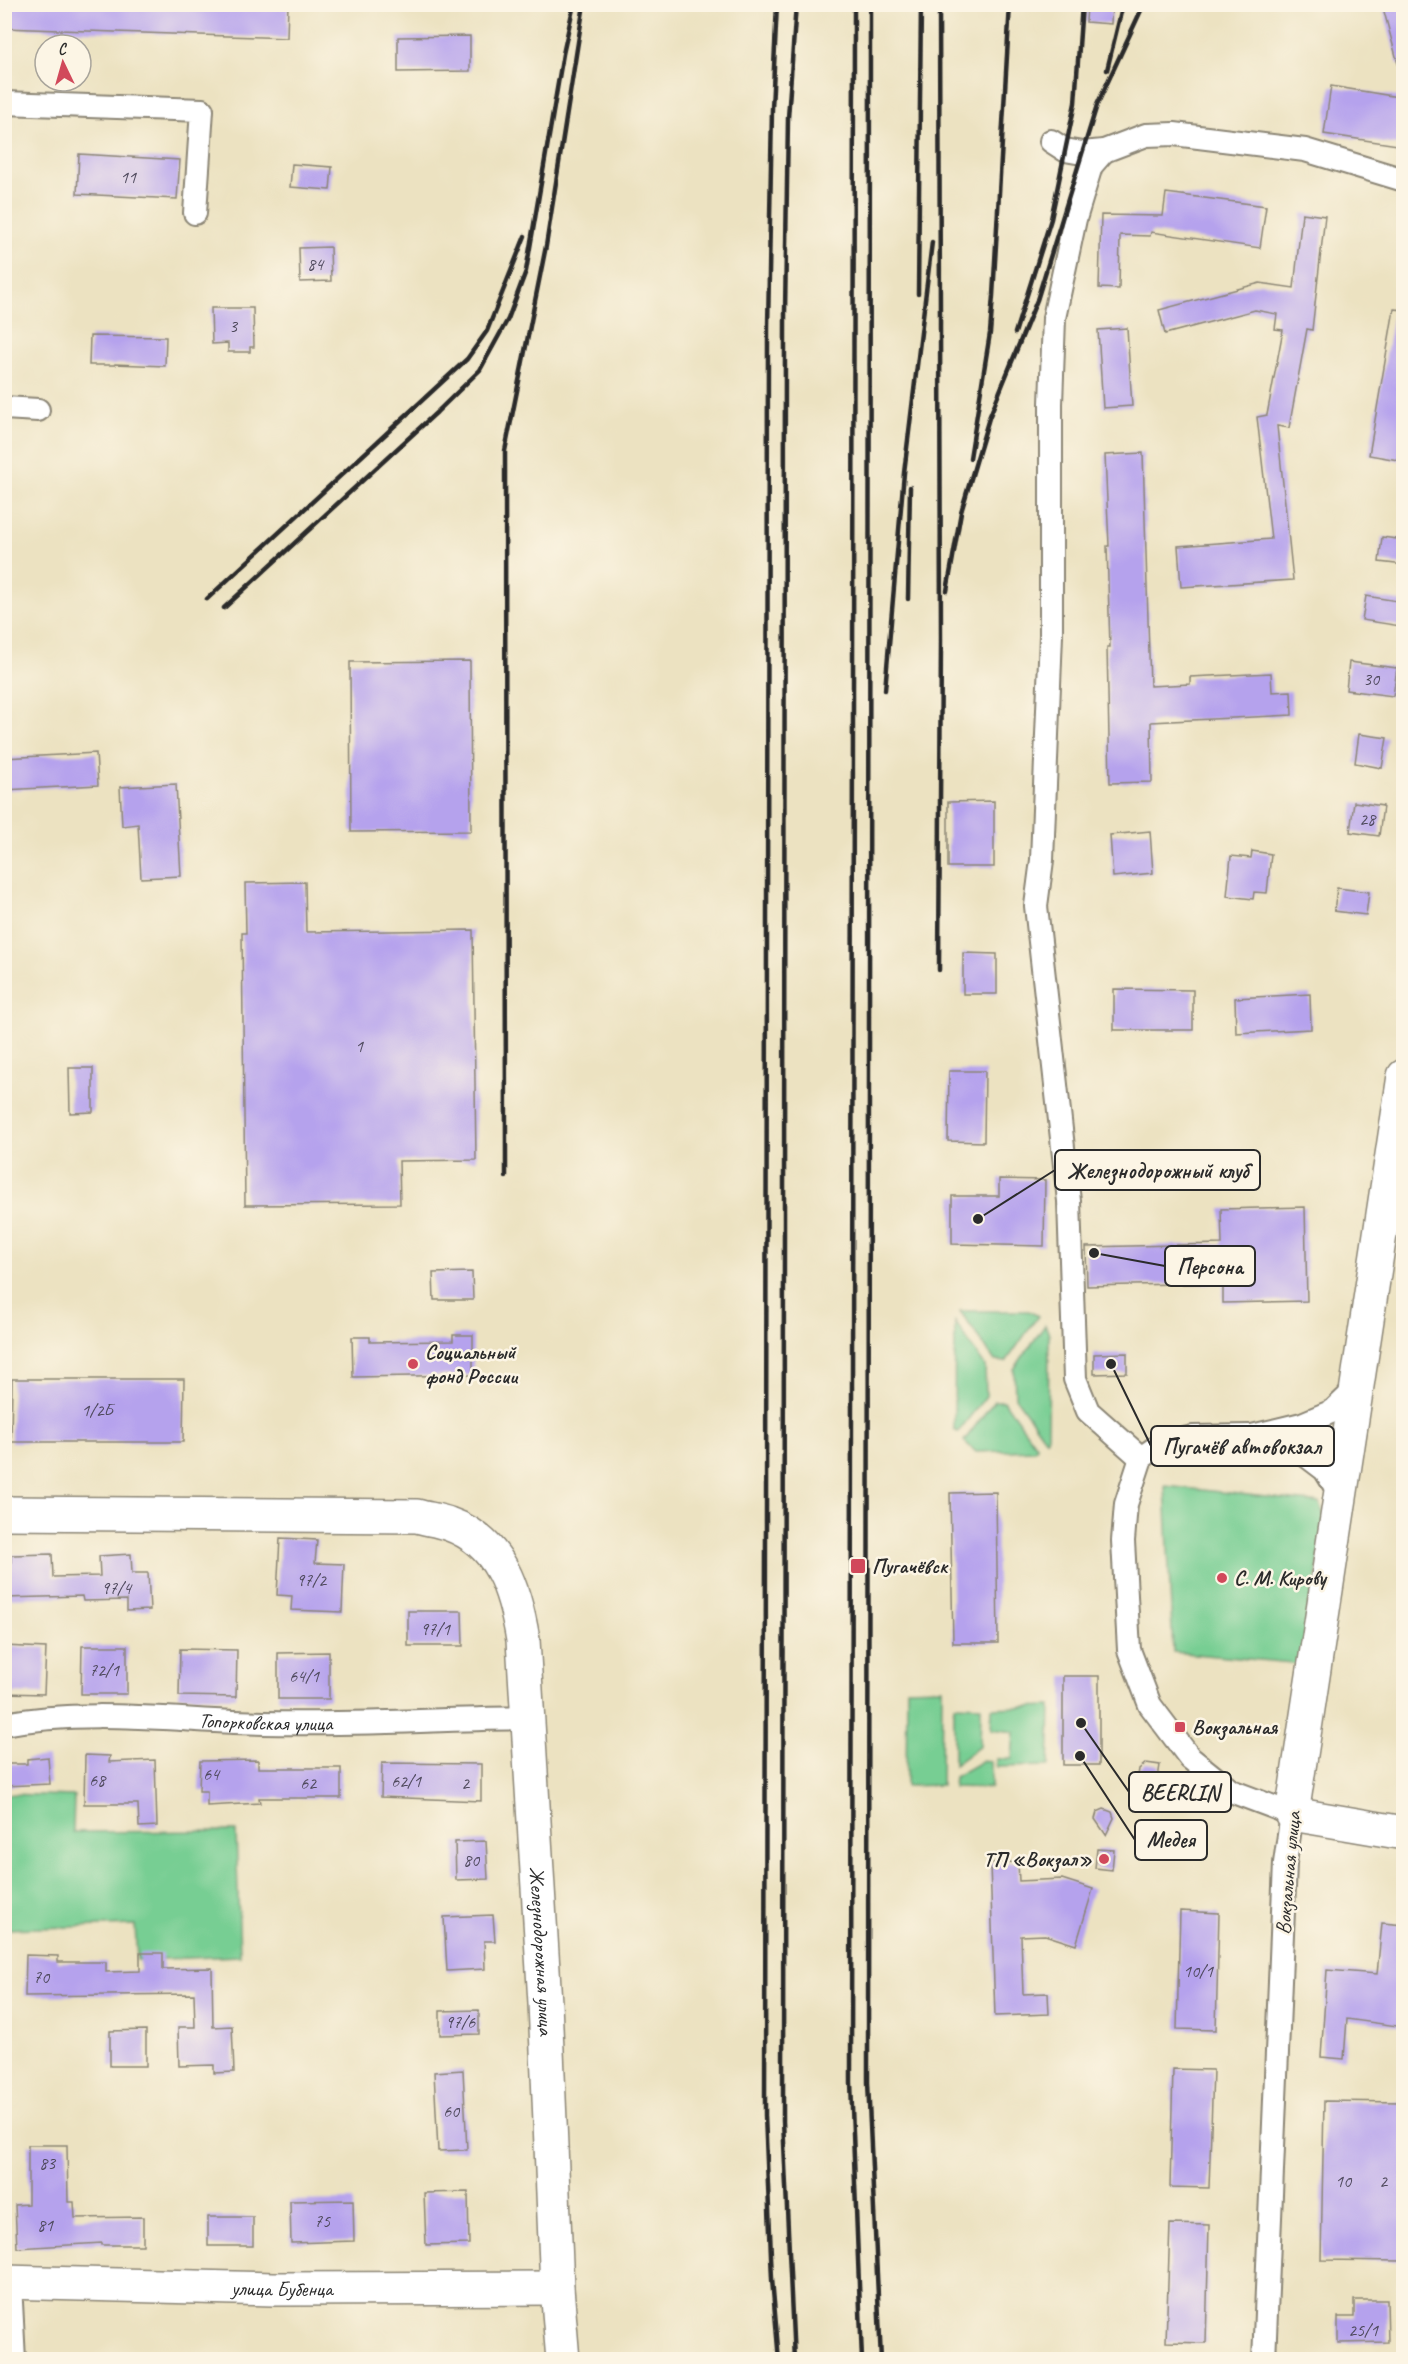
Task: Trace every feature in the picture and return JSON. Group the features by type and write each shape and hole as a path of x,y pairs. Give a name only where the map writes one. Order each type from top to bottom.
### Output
{"street":[{"path":"4,103 202,110 195,213"},
{"path":"1051,141 1065,150 1082,153 1104,151 1146,135 1174,134 1305,150 1404,180"},
{"path":"1104,151 1091,166 1078,208 1062,272 1054,318 1051,404 1051,635 1042,860 1036,906 1069,1201 1075,1378 1088,1411 1142,1458"},
{"path":"4,408 38,410"},
{"name":"Вокзальная улица","path":"1264,2360 1285,1863 1404,1076"},
{"path":"1357,1377 1333,1411 1302,1424 1250,1436 1193,1437 1161,1444 1142,1458 1126,1504 1123,1541 1129,1650 1150,1705 1190,1758 1231,1791 1292,1814 1404,1833"},
{"path":"1250,1436 1299,1451 1325,1470 1340,1494"},
{"name":"Железнодорожная улица","path":"4,1513 417,1516 450,1524 476,1538 490,1549 506,1573 517,1603 523,1640 546,2015 557,2288 563,2360"},
{"name":"Топорковская улица","path":"4,1724 35,1718 146,1717 265,1723 528,1718"},
{"path":"7,2283 14,2360"},
{"name":"улица Бубенца","path":"7,2283 273,2289 557,2288"}],"green space":[{"path":"960,1311 1029,1311 1038,1316 1006,1362 995,1361"},
{"path":"955,1322 985,1366 986,1396 958,1432 954,1430"},
{"path":"1045,1325 1049,1334 1048,1436 1046,1440 1015,1397 1014,1369"},
{"path":"994,1401 1004,1401 1037,1447 1034,1450 976,1452 964,1441"},
{"path":"1165,1486 1320,1503 1325,1519 1303,1664 1173,1652"},
{"path":"942,1688 941,1785 906,1786 907,1689"},
{"path":"954,1705 981,1706 980,1746 954,1765"},
{"path":"1051,1706 1049,1766 996,1767 996,1759 1012,1759 1014,1732 991,1729 992,1708"},
{"path":"982,1761 991,1762 991,1788 953,1787 954,1777"},
{"path":"4,1794 74,1796 73,1832 236,1831 240,1956 137,1960 135,1925 5,1929"}],"building":[{"path":"4,4 288,4 287,38 4,28"},
{"path":"1087,4 1112,4 1111,24 1086,22"},
{"path":"1382,4 1404,4 1404,63 1398,64"},
{"path":"470,36 470,71 398,72 398,37"},
{"path":"1331,86 1404,98 1404,146 1324,134"},
{"path":"79,154 180,160 177,199 77,194"},
{"path":"292,164 332,167 330,190 290,187"},
{"path":"1166,193 1266,206 1260,248 1151,232 1150,236 1120,235 1119,289 1099,288 1101,215 1163,216"},
{"path":"1302,213 1325,216 1312,330 1307,329 1289,428 1277,426 1293,580 1181,587 1178,546 1271,539 1257,417 1267,415 1283,330 1275,329 1277,314 1255,310 1165,334 1159,310 1260,283 1294,288"},
{"path":"330,247 331,281 300,282 299,248"},
{"path":"211,308 253,308 254,347 250,347 250,352 228,352 228,343 212,344"},
{"path":"1394,309 1404,310 1404,461 1369,455"},
{"path":"1127,328 1132,406 1103,408 1098,330"},
{"path":"90,336 166,337 165,366 89,365"},
{"path":"1143,453 1150,686 1190,684 1190,677 1271,673 1272,692 1291,691 1292,715 1151,722 1152,782 1110,783 1107,647 1110,647 1107,546 1109,546 1105,455"},
{"path":"1382,537 1404,540 1404,565 1379,562"},
{"path":"1366,596 1404,602 1400,626 1362,620"},
{"path":"470,661 471,831 351,832 350,662"},
{"path":"1349,662 1397,668 1393,696 1346,690"},
{"path":"1359,734 1387,738 1382,768 1355,763"},
{"path":"96,753 98,785 4,790 4,758"},
{"path":"176,784 181,876 141,878 138,824 122,826 120,787"},
{"path":"994,801 994,867 948,867 948,802"},
{"path":"1354,802 1383,806 1379,836 1350,832"},
{"path":"1150,831 1153,873 1113,877 1110,835"},
{"path":"1252,851 1271,854 1267,893 1254,892 1253,899 1227,896 1231,856 1251,858"},
{"path":"305,882 306,932 473,930 476,1160 399,1161 400,1204 245,1205 242,933 246,933 245,883"},
{"path":"1337,888 1369,892 1366,915 1334,911"},
{"path":"963,953 997,954 997,994 963,994"},
{"path":"1114,989 1193,990 1193,1030 1114,1030"},
{"path":"1310,994 1311,1029 1236,1033 1235,998"},
{"path":"69,1068 93,1068 93,1112 70,1113"},
{"path":"949,1071 985,1071 984,1142 948,1141"},
{"path":"999,1179 1045,1180 1044,1246 952,1244 952,1196 999,1196"},
{"path":"1305,1207 1307,1301 1223,1303 1223,1283 1087,1286 1086,1247 1222,1244 1221,1209"},
{"path":"472,1272 473,1300 434,1300 433,1273"},
{"path":"453,1335 473,1335 473,1375 353,1377 352,1337 370,1337 370,1342 453,1341"},
{"path":"1127,1353 1127,1373 1094,1374 1094,1354"},
{"path":"12,1379 184,1379 183,1442 11,1442"},
{"name":"Пугачёвск","path":"996,1492 998,1643 953,1643 950,1493"},
{"path":"280,1538 317,1540 315,1563 344,1564 342,1612 291,1610 292,1596 277,1595"},
{"path":"52,1554 53,1577 100,1576 99,1556 131,1554 132,1573 148,1573 150,1610 127,1611 127,1600 83,1601 82,1596 4,1598 4,1562 11,1562 11,1555"},
{"path":"408,1611 462,1611 463,1646 408,1646"},
{"path":"4,1646 46,1648 44,1694 4,1693"},
{"path":"82,1646 127,1646 127,1694 81,1694"},
{"path":"180,1649 237,1650 236,1697 179,1696"},
{"path":"329,1652 329,1699 278,1699 278,1653"},
{"path":"1063,1676 1099,1676 1099,1765 1063,1765"},
{"path":"85,1755 110,1756 109,1762 155,1760 157,1826 139,1827 138,1804 84,1804"},
{"path":"48,1757 50,1784 4,1786 4,1764 27,1764 27,1759"},
{"path":"258,1760 258,1768 341,1768 341,1798 259,1798 260,1803 207,1806 207,1791 199,1791 200,1761"},
{"path":"382,1763 481,1764 481,1801 381,1797"},
{"path":"1146,1763 1160,1765 1155,1798 1135,1796 1139,1769"},
{"path":"1104,1809 1112,1812 1114,1818 1106,1835 1095,1819 1097,1812"},
{"path":"486,1841 488,1879 456,1880 455,1842"},
{"name":"ТП «Вокзал»","path":"1097,1849 1114,1850 1112,1870 1095,1868"},
{"path":"1018,1862 1019,1881 1062,1879 1093,1889 1076,1945 1045,1935 1021,1936 1023,1994 1048,1993 1049,2014 995,2016 990,1863"},
{"path":"1180,1911 1219,1913 1216,2030 1177,2029"},
{"path":"493,1915 495,1941 484,1941 485,1969 447,1971 444,1917"},
{"path":"1382,1923 1404,1925 1404,2027 1347,2019 1344,2059 1321,2057 1327,1970 1377,1974"},
{"path":"140,1953 163,1953 163,1969 212,1968 213,2027 232,2026 234,2072 214,2073 214,2065 179,2066 178,2027 195,2027 194,1994 25,1996 26,1955 58,1956 58,1962 106,1962 106,1972 140,1971"},
{"path":"479,2010 479,2034 440,2035 440,2011"},
{"path":"146,2030 146,2066 110,2066 110,2031"},
{"path":"1173,2069 1213,2070 1209,2188 1170,2187"},
{"path":"463,2070 467,2150 438,2151 434,2072"},
{"path":"1324,2101 1404,2102 1404,2261 1321,2260"},
{"path":"28,2145 67,2145 68,2202 74,2202 75,2218 143,2217 143,2245 102,2245 102,2243 17,2248 15,2205 28,2204"},
{"path":"468,2192 469,2244 426,2245 424,2193"},
{"path":"353,2200 354,2241 291,2243 290,2201"},
{"path":"208,2217 253,2217 253,2246 208,2246"},
{"path":"1170,2224 1209,2225 1206,2343 1166,2342"},
{"path":"1354,2300 1387,2300 1388,2342 1338,2343 1338,2317 1354,2317"}],"railway":[{"path":"224,608 480,370 508,319 526,271 563,54 574,4"},
{"path":"506,1177 505,451 546,246 584,4"},
{"path":"777,4 772,109 768,328 765,2115 772,2279 779,2360"},
{"path":"794,2360 783,2121 785,313 788,118 796,4"},
{"path":"854,4 851,2082 862,2360"},
{"path":"870,4 868,2082 881,2360"},
{"path":"918,294 921,4"},
{"path":"939,4 941,640 939,970"},
{"path":"970,458 990,333 1010,4"},
{"path":"1015,333 1051,219 1075,103 1082,4"},
{"path":"1107,70 1123,4"},
{"path":"947,591 961,512 989,418 1037,300 1097,105 1144,4"},
{"path":"207,599 467,359 487,331 525,236"},
{"path":"885,690 904,473 932,242"},
{"path":"908,599 910,487"}],"place":[{"name":"Железнодорожный клуб","path":"978,1219"},
{"name":"Персона","path":"1094,1253"},
{"name":"Социальный фонд России","path":"413,1364"},
{"name":"Пугачёв автовокзал","path":"1111,1364"},
{"name":"Пугачёвск","path":"858,1566"},
{"name":"С. М. Кирову","path":"1222,1578"},
{"name":"BEERLIN","path":"1081,1723"},
{"name":"Вокзальная","path":"1180,1727"},
{"name":"Медея","path":"1080,1756"},
{"name":"ТП «Вокзал»","path":"1104,1859"}]}
